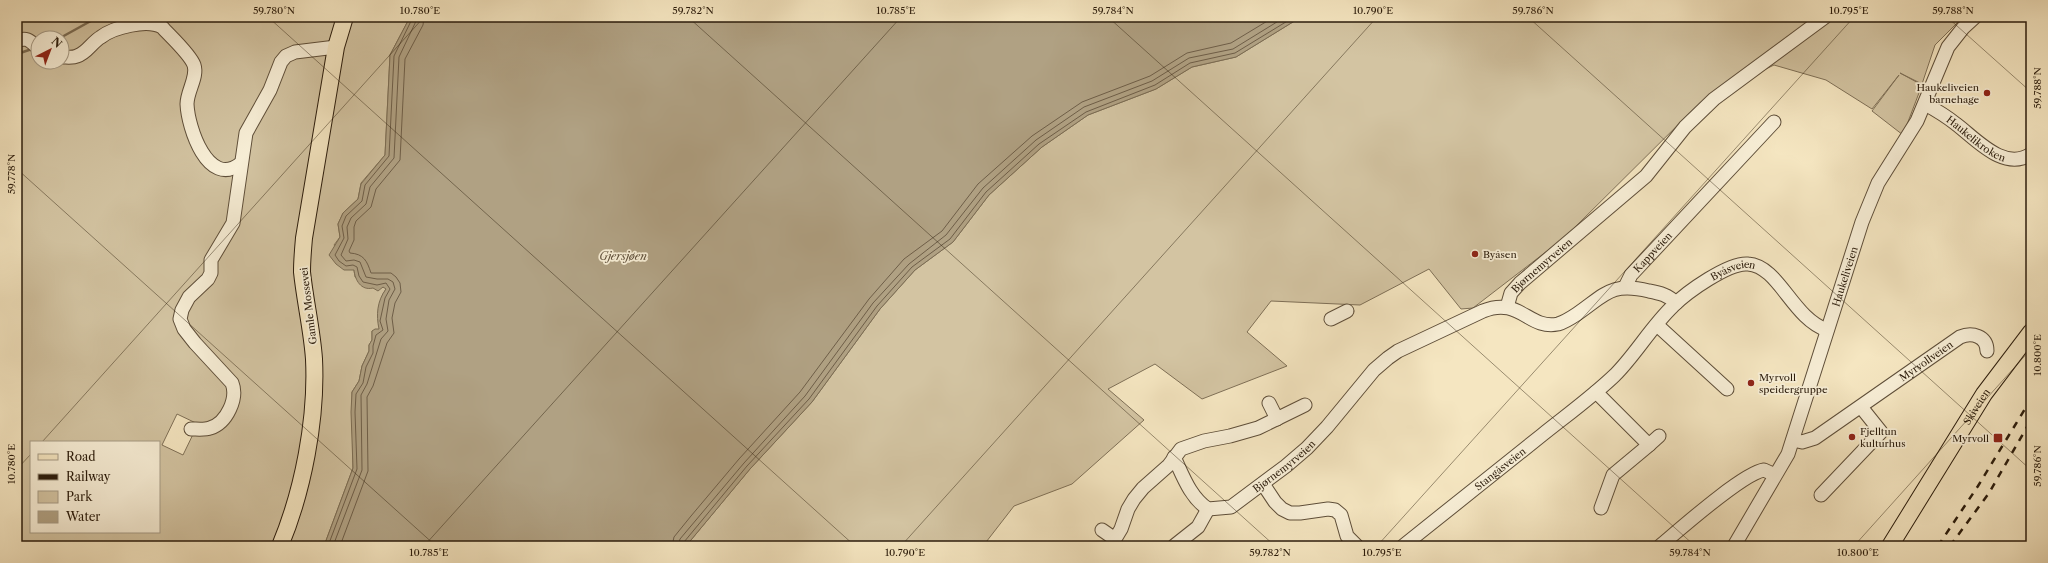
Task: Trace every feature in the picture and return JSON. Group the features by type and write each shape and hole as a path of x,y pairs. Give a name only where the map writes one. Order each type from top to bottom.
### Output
{"main road":[{"name":"Gamle Mossevei","path":"280,546 292,513 303,471 314,392 313,352 302,270 304,238 336,47 345,17"},
{"name":"Skiveien","path":"1890,546 1977,406 2003,367 2031,332"}],"street":[{"name":"Bjørnemyrveien","path":"1208,509 1231,507 1263,484 1307,448 1374,370 1398,351 1483,311 1497,306 1507,307 1511,294 1520,283 1649,173 1685,127 1705,107 1825,17"},
{"name":"Haukeliveien","path":"1734,546 1788,454 1827,330 1872,196 1881,178 1918,121 1938,67 1948,47 1972,18"},
{"path":"70,57 76,57 83,54 100,37 110,31 144,23 156,24 162,27 193,63 194,72 187,104 190,120 199,149 213,165 222,169 232,170 240,164"},
{"path":"17,41 22,38 30,41"},
{"path":"191,429 210,428 220,423 233,402 235,389 232,383 195,343 184,329 180,319 182,310 189,297 208,279 211,273 211,260 233,223 240,164 246,133 270,90 280,62 286,56 295,52 336,47"},
{"name":"Haukelikroken","path":"1925,104 1942,113 1998,155 2019,159 2031,154"},
{"name":"Kappveien","path":"1625,287 1631,275 1774,122"},
{"name":"Byåsveien","path":"1676,303 1732,267 1743,264 1755,264 1764,269 1773,277 1806,318 1827,330"},
{"path":"1507,307 1516,309 1539,322 1558,324 1569,319 1603,295 1614,289 1625,287 1667,295 1676,303"},
{"name":"Stangåsveien","path":"1403,546 1596,392 1630,358 1676,303"},
{"path":"1331,319 1347,310"},
{"path":"1657,325 1727,389"},
{"name":"Myrvollveien","path":"1793,440 1802,442 1815,438 1960,337 1970,334 1979,336 1986,342 1987,351"},
{"path":"1596,392 1649,445"},
{"path":"1269,403 1277,419"},
{"path":"1102,530 1115,539 1121,529 1128,509 1143,488 1169,465 1174,457 1185,447 1258,428 1305,405"},
{"path":"1821,496 1881,432 1861,407"},
{"path":"1600,508 1613,475 1659,436"},
{"path":"1174,457 1194,497 1208,509 1198,527 1174,546"},
{"path":"1660,546 1707,507 1746,478 1764,470 1775,474"},
{"path":"1263,484 1275,502 1290,513 1335,510 1343,519 1347,536 1358,546"}],"green space":[{"path":"17,17 410,17 390,55 385,155 361,183 358,199 343,213 338,224 340,237 334,245 354,270 355,277 359,281 369,286 385,287 386,289 381,298 379,309 380,330 372,331 372,340 369,345 369,351 362,366 359,381 352,392 353,468 324,546 17,546","holes":["177,414 198,424 183,455 162,445"]},
{"path":"1301,17 1963,17 1935,45 1922,84 1900,73 1922,85 1903,135 1872,111 1899,75 1872,109 1826,80 1774,65 1704,99 1564,238 1473,308 1461,309 1429,269 1360,305 1271,301 1247,332 1287,366 1202,399 1155,364 1108,389 1144,420 1072,484 1014,506 983,546 686,546 750,469 812,402 880,309 915,270 953,242 989,195 1042,147 1088,115 1156,89 1192,67 1236,57"}],"water":[{"name":"Gjersjøen","path":"410,17 1301,17 1236,57 1192,67 1156,89 1088,115 1042,147 989,195 953,242 915,270 880,309 812,402 750,469 686,546 324,546 353,468 351,412 352,392 359,381 362,366 369,351 369,345 372,340 372,331 379,329 378,308 386,289 383,287 378,291 373,288 365,288 357,281 354,270 344,270 336,264 329,255 340,237 338,224 343,213 358,199 361,184 385,155 390,55"}],"waterway":[{"path":"70,32 98,17"},
{"path":"17,54 29,50"}],"railway":[{"path":"1938,546 1978,486 2031,399"},
{"path":"1950,546 1989,493 2031,420"}],"place":[{"name":"Haukeliveien barnehage","path":"1987,93"},
{"name":"Byåsen","path":"1475,254"},
{"name":"Myrvoll speidergruppe","path":"1751,383"},
{"name":"Fjelltun kulturhus","path":"1852,437"},
{"name":"Myrvoll","path":"1998,438"}]}
